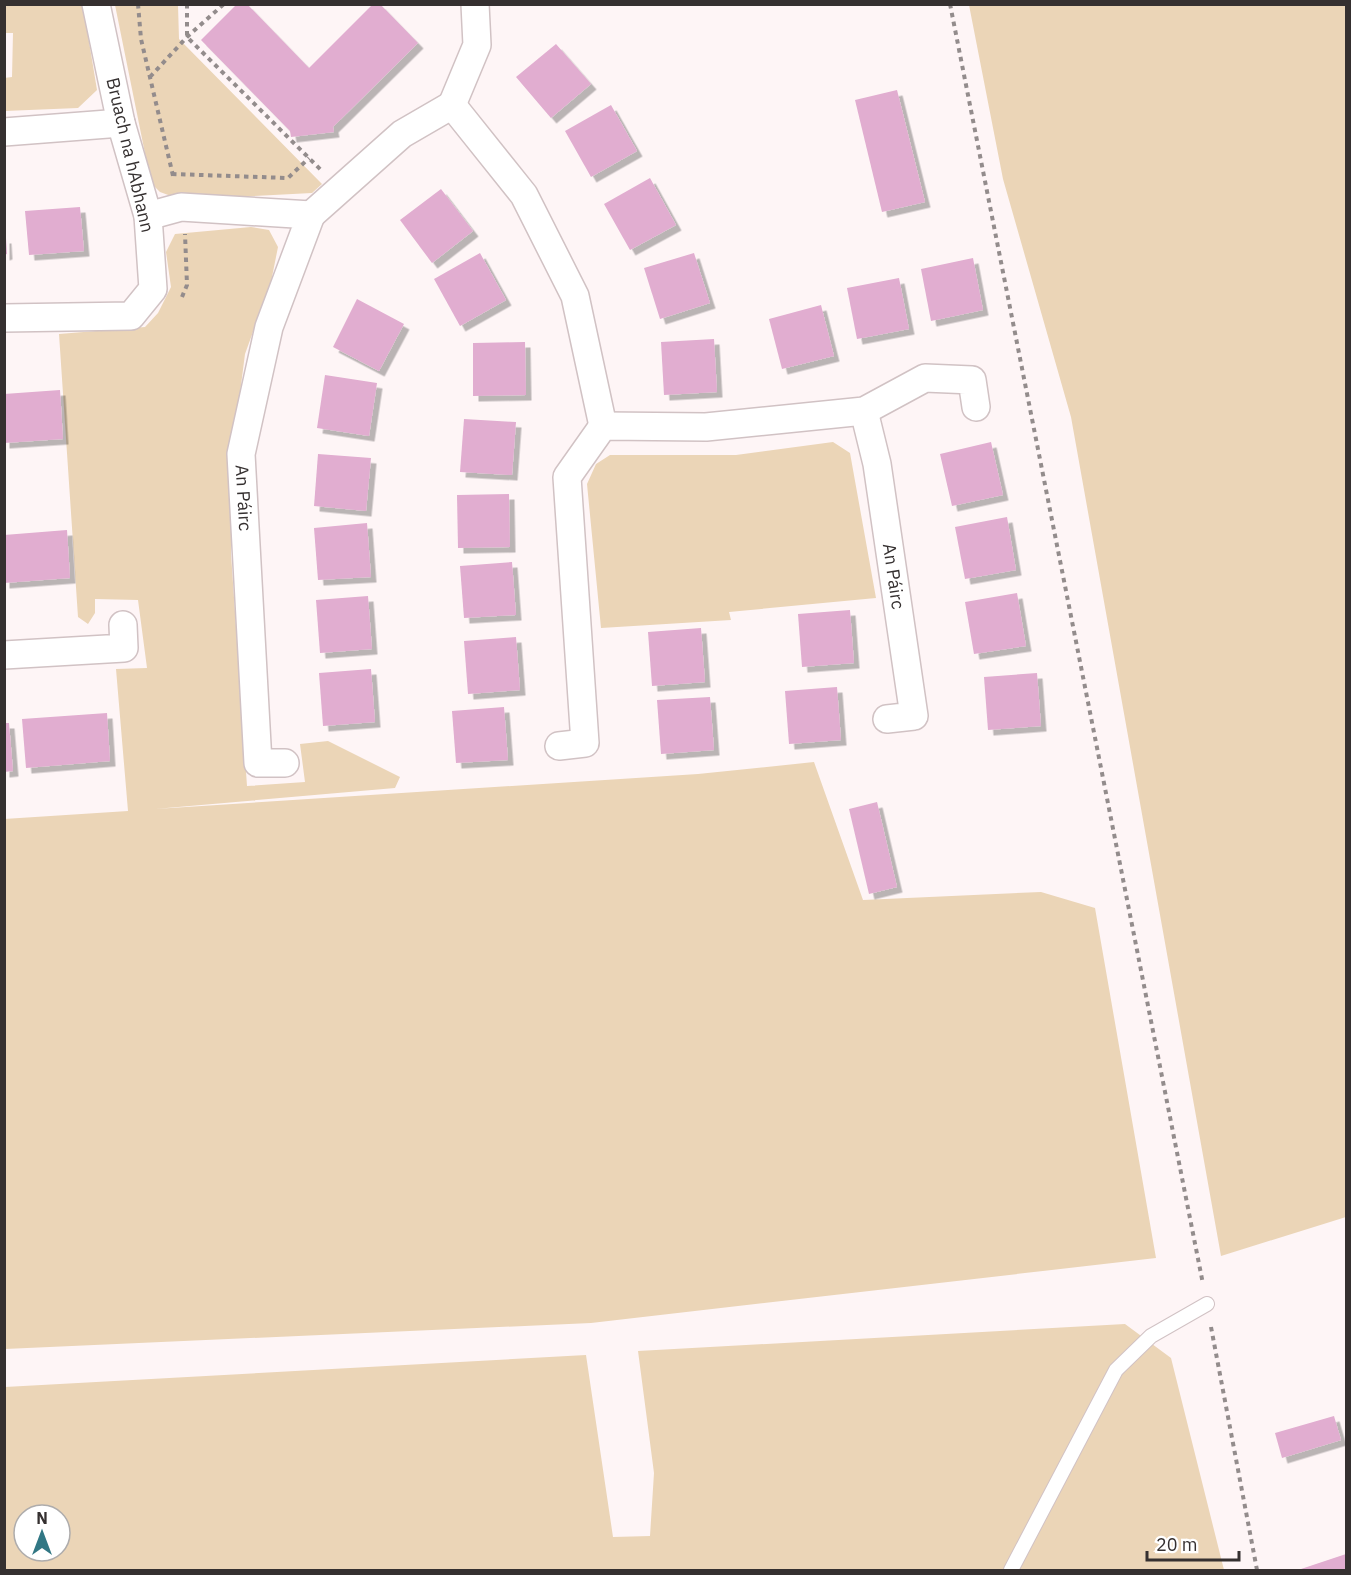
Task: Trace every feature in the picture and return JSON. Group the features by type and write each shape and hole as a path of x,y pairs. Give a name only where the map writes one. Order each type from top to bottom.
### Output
{"street":[{"name":"Bruach na hAbhann","path":"4,318 132,316 153,289 148,216 121,123 96,4"},
{"path":"475,4 477,45 452,105 524,195 575,296 603,426 567,477 585,743 559,746"},
{"name":"An Páirc","path":"285,763 258,763 241,454 269,327 311,215 402,134 452,105"},
{"path":"4,132 121,123"},
{"path":"148,216 181,207 311,215"},
{"path":"603,426 706,427 864,411 925,378 972,380 976,407"},
{"name":"An Páirc","path":"864,411 877,464 914,716 887,719"},
{"path":"4,655 124,648 123,625"}],"lane":[{"path":"1011,1570 1116,1370 1151,1336 1207,1304"}],"path":[{"path":"187,4 187,37 340,189"},
{"path":"150,78 187,37 224,4"},
{"path":"950,4 1207,1304 1257,1570"},
{"path":"172,174 288,178 309,158"}],"shaded area":[{"path":"5,5 83,5 97,90 78,108 5,111 4,78 12,77 13,33 5,33"},
{"path":"115,5 178,5 179,39 322,184 312,193 182,200 160,192 151,183"},
{"path":"969,5 1346,5 1346,1217 1221,1256 1071,417 1003,179"},
{"path":"251,227 269,230 278,247 271,282 245,354 232,455 231,554 247,786 305,782 300,744 328,741 400,777 395,788 155,809 698,774 814,762 863,900 1041,892 1095,908 1156,1258 591,1323 5,1349 4,819 128,811 116,669 147,668 138,600 95,599 95,613 88,624 78,617 59,334 145,327 158,313 171,287 166,252 175,234"},
{"path":"833,442 850,453 876,598 729,612 731,620 601,628 587,484 596,464 610,455 736,455"},
{"path":"1125,1324 1171,1358 1224,1570 5,1570 5,1387 586,1355 613,1537 650,1536 654,1473 638,1351"}],"building":[{"path":"237,4 247,4 309,68 373,4 380,4 418,43 333,127 334,132 291,137 290,131 201,40"},
{"path":"556,44 591,84 551,118 516,77"},
{"path":"897,90 925,202 882,212 855,100"},
{"path":"611,105 637,151 591,177 565,131"},
{"path":"650,178 676,225 630,250 604,204"},
{"path":"441,189 473,231 432,263 400,220"},
{"path":"80,207 84,251 29,255 25,211"},
{"path":"4,238 6,238 7,254 4,255"},
{"path":"480,253 506,300 460,326 434,279"},
{"path":"694,253 710,303 660,319 644,268"},
{"path":"973,258 983,310 931,321 921,269"},
{"path":"899,278 909,329 857,339 847,288"},
{"path":"357,299 404,324 379,371 333,347"},
{"path":"821,305 834,356 782,369 769,319"},
{"path":"714,339 717,392 664,395 661,342"},
{"path":"525,342 526,395 473,396 473,343"},
{"path":"325,375 377,383 369,436 317,428"},
{"path":"60,390 63,439 4,443 4,394"},
{"path":"464,419 516,422 512,475 460,472"},
{"path":"991,442 1003,495 952,506 940,454"},
{"path":"318,454 371,458 366,511 314,506"},
{"path":"509,494 510,547 458,548 457,495"},
{"path":"1007,517 1016,570 965,579 955,527"},
{"path":"367,523 371,577 318,580 314,528"},
{"path":"67,530 70,578 4,583 4,535"},
{"path":"512,562 516,615 464,618 460,566"},
{"path":"1017,593 1026,646 974,654 965,602"},
{"path":"368,596 372,649 320,653 316,600"},
{"path":"850,610 854,663 802,667 798,614"},
{"path":"701,628 705,682 652,686 648,632"},
{"path":"516,637 520,690 468,694 464,641"},
{"path":"371,669 375,722 323,726 319,673"},
{"path":"1037,673 1041,726 988,730 984,677"},
{"path":"837,687 841,740 789,744 785,691"},
{"path":"710,697 714,750 661,754 657,700"},
{"path":"504,707 508,760 456,763 452,711"},
{"path":"107,713 110,761 26,768 22,719"},
{"path":"4,723 9,723 13,771 4,772"},
{"path":"877,802 897,887 869,894 849,809"},
{"path":"1334,1416 1341,1440 1282,1458 1275,1433"},
{"path":"1346,1554 1346,1570 1298,1570"}]}
